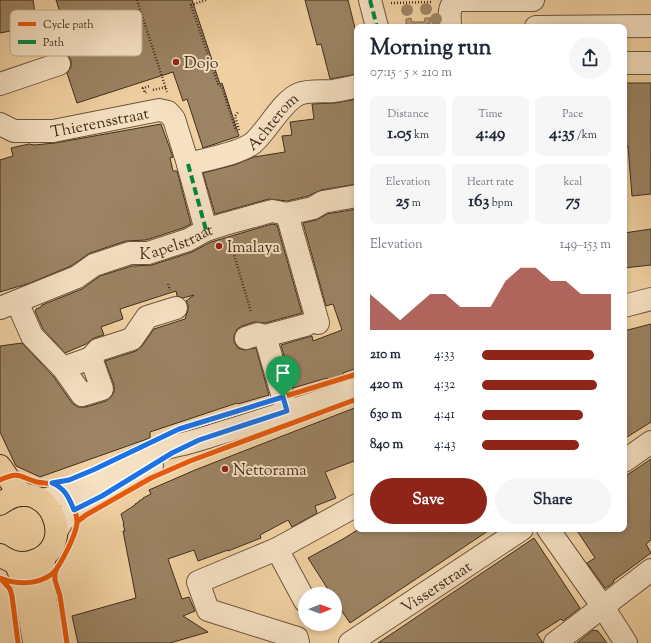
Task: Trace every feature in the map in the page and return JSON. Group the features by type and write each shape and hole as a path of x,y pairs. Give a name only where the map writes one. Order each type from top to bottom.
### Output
{"main road":[{"path":"0,466 15,488 47,505 56,521 57,530 53,544 45,555 36,561 26,563 8,559"},
{"path":"0,504 6,499 16,496 32,497"},
{"path":"45,555 43,563 43,579 53,643"},
{"path":"8,559 24,583 34,643"}],"street":[{"path":"450,24 450,8 452,3 458,0 534,0"},
{"path":"370,1 376,24"},
{"path":"627,26 651,26"},
{"path":"0,84 50,58"},
{"path":"627,63 651,63"},
{"name":"Achterom","path":"188,164 236,151 252,144 290,99 300,94 334,91 354,87"},
{"name":"Thierensstraat","path":"0,124 14,131 53,131 159,110 168,112 174,119"},
{"path":"174,119 188,164 215,227"},
{"name":"Kapelstraat","path":"9,305 77,277 94,265 130,253 148,253 188,240 215,227 272,211 287,214 313,208 323,202 354,197"},
{"path":"287,214 312,324 255,337 287,411"},
{"path":"627,305 651,299"},
{"path":"9,305 32,336 63,368 82,395 102,388 91,358"},
{"path":"63,368 91,358 98,350 132,338 147,317 176,308"},
{"path":"32,497 51,498 66,493 142,455 169,446 199,440 354,389"},
{"path":"57,530 63,520 74,510 102,496 166,456 199,440"},
{"path":"627,459 651,442"},
{"path":"302,635 208,610 198,582 276,549 354,507"},
{"name":"Visserstraat","path":"350,643 517,532"},
{"path":"550,532 603,607 626,643"},
{"path":"276,549 298,588"},
{"path":"555,643 651,570"}],"path":[{"path":"137,0 140,10"},
{"path":"206,0 191,5 218,84 222,87 238,137"},
{"path":"370,1 452,3"},
{"path":"142,15 166,86 174,119"},
{"path":"150,86 143,88 145,93 166,86"},
{"path":"238,126 235,116 239,111"},
{"path":"215,227 251,312"}],"shaded area":[{"path":"411,18 412,22 424,22 425,18 430,18 430,24 406,24 406,19"}],"building":[{"path":"0,0 33,0 35,10 10,10 10,31 0,33"},
{"path":"56,0 192,0 220,84 222,83 239,136 203,148 187,99 183,101 173,72 77,103 67,73 71,67 71,60 69,56 142,56 142,10 59,10"},
{"path":"305,0 348,0 354,24 354,75 330,79 321,44 317,45"},
{"path":"627,83 651,83 651,194 632,196 628,146"},
{"path":"354,100 354,184 321,190 308,196 287,201 269,199 215,214 203,173 234,165 254,157 285,152 282,136 292,135 290,122 314,119 312,104 335,103"},
{"path":"161,124 173,157 170,158 173,171 177,171 191,224 146,240 126,241 90,253 71,266 30,283 0,292 0,160 13,156 11,148 29,144 55,143"},
{"path":"354,210 354,369 343,373 343,375 328,380 327,378 293,388 281,345 312,336 313,341 342,330 333,304 326,306 303,223 316,220 327,214"},
{"path":"272,224 277,225 302,313 265,323 254,322 242,326 237,329 234,336 234,342 238,348 244,350 256,348 269,395 238,404 237,403 150,432 150,438 40,477 16,466 0,432 0,346 22,343 53,376 72,403 78,407 86,407 106,401 114,392 114,385 105,361 136,351 142,346 154,329 185,319 188,310 186,301 194,295 183,298 177,296 176,291 120,309 123,319 101,327 104,335 94,338 86,344 65,353 43,329 35,311 36,309 42,305 82,289 100,276 132,266 152,265 192,252 211,242"},
{"path":"651,229 651,265 627,268 627,233"},
{"path":"651,324 651,422 627,437 627,330"},
{"path":"354,408 354,461 325,472 336,498 315,506 317,513 292,527 288,520 260,535 261,538 228,551 198,561 194,550 168,559 182,599 189,597 195,611 183,616 208,632 170,643 78,643 72,616 136,598 121,514 151,494 149,490 195,470"},
{"path":"651,459 651,540 646,544 651,553 605,588 587,563 595,558 578,532 627,532 627,475"},
{"path":"354,532 486,532 350,623 342,611 342,587 327,587 308,558"},
{"path":"534,538 580,608 563,621 561,619 537,634 543,643 378,643"},
{"path":"593,630 598,631 607,643 577,643"}],"marked path":[{"path":"370,0 376,24"},
{"path":"188,164 206,230"}],"cycle path":[{"path":"52,483 69,480 93,470 179,429 354,375"},
{"path":"77,522 86,515 151,478 190,461 354,400"},
{"path":"0,480 16,475 37,482 58,485 64,490 69,498 77,518 76,527 68,550 52,574 46,578 27,583 13,582 0,578"},
{"path":"57,568 55,580 60,596 67,643"},
{"path":"1,579 10,589 12,596 18,643"}],"place":[{"name":"Dojo","path":"176,62"},
{"name":"Imalaya","path":"219,246"},
{"name":"Nettorama","path":"225,469"}],"route":[{"path":"283,397 287,411 199,440 172,453 102,496 74,510 66,493 60,486 52,483 69,480 93,470 179,429 283,397"}]}
